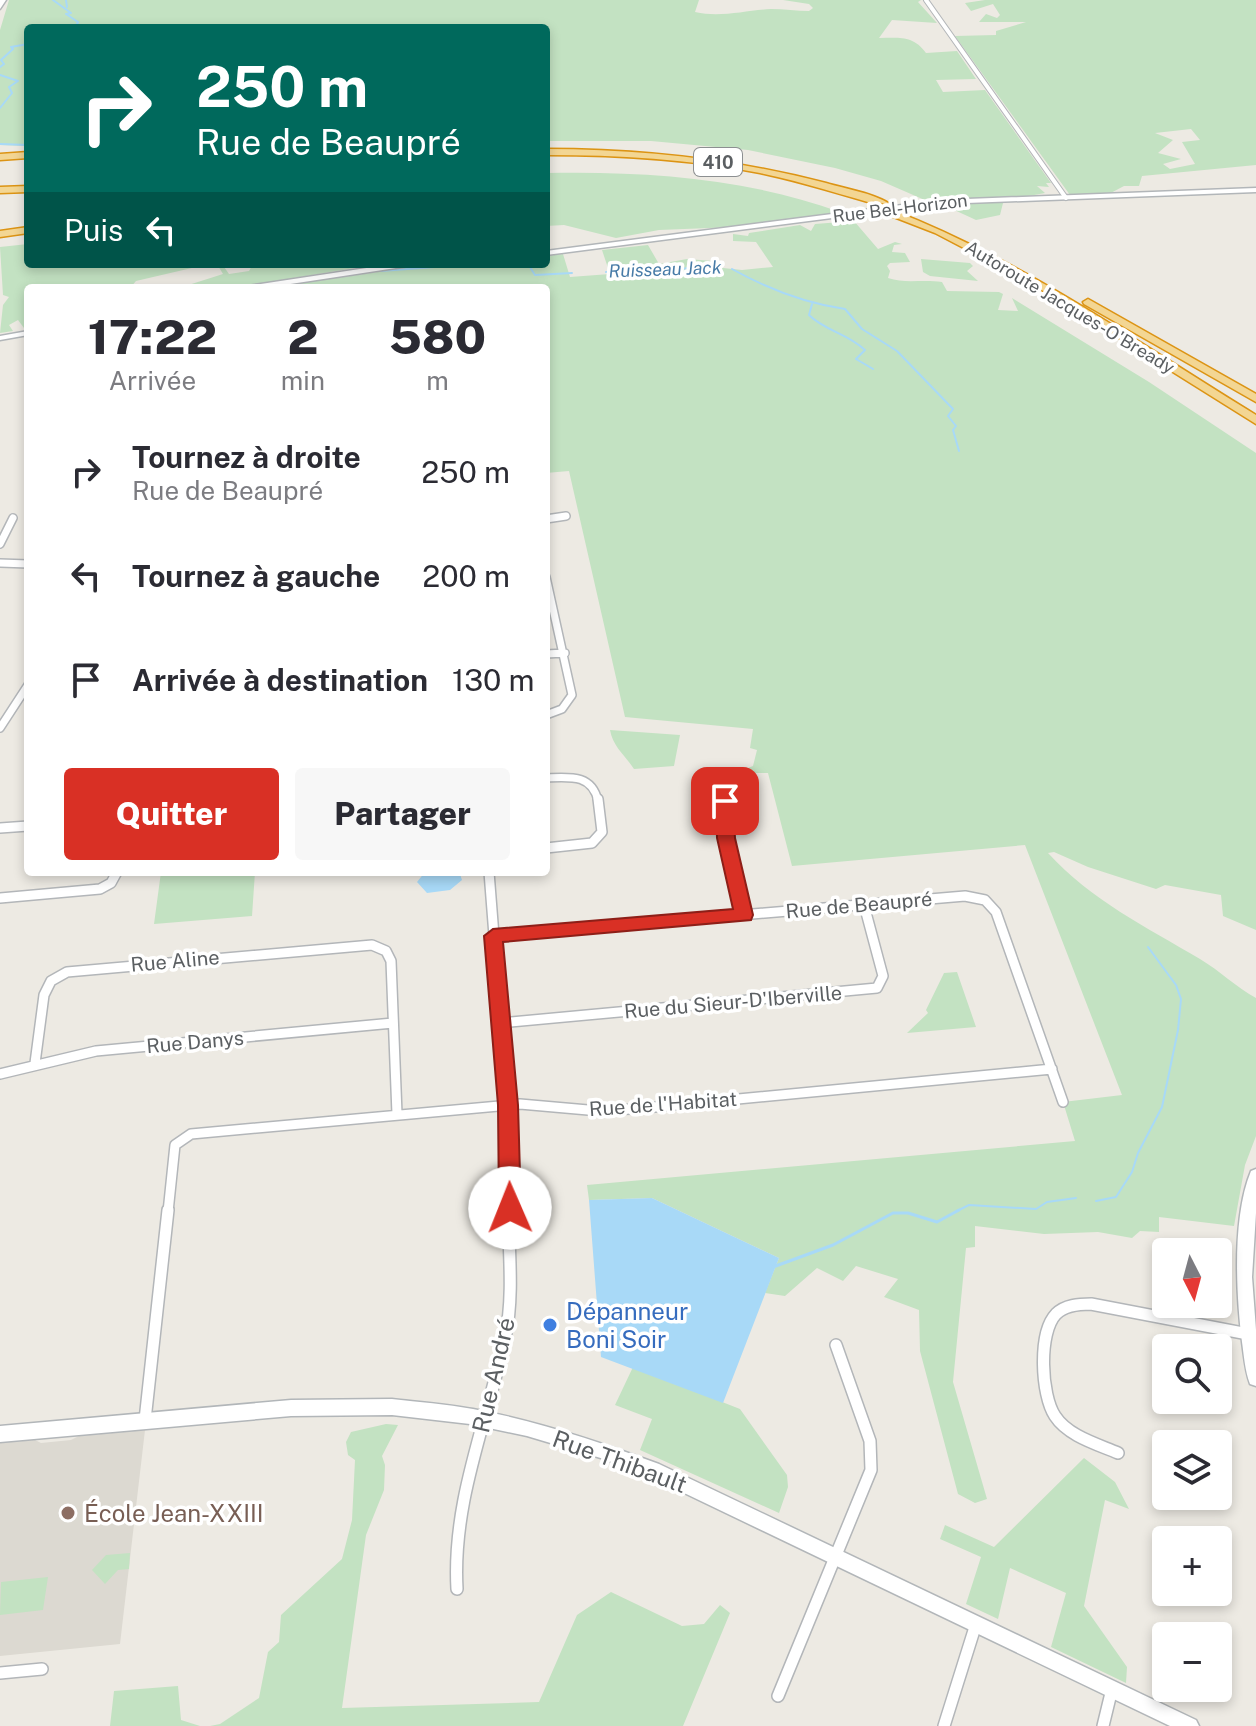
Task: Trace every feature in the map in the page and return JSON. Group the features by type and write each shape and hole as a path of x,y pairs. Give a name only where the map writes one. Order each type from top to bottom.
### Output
{"highway":[{"name":"Autoroute Jacques-O'Bready","path":"550,152 637,154 720,162 799,178 887,208 995,258 1256,420"},
{"path":"0,157 24,155"},
{"name":"Autoroute Jacques-O'Bready","path":"550,162 638,162 713,170 804,187 871,206 903,210 1008,257 1256,399"},
{"path":"0,190 24,189"},
{"path":"0,201 24,199"},
{"path":"0,234 24,231"},
{"path":"1180,356 1256,391"},
{"path":"1161,361 1256,433"}],"street":[{"path":"0,7 3,0"},
{"path":"926,0 1066,198"},
{"name":"Rue Bel-Horizon","path":"550,252 941,202 1256,190"},
{"path":"275,284 382,268"},
{"path":"0,338 24,334"},
{"path":"550,518 566,516"},
{"path":"0,544 13,518"},
{"path":"0,563 24,564"},
{"path":"550,593 565,653 571,699 562,709 550,714"},
{"path":"550,654 565,653"},
{"path":"0,728 24,691"},
{"path":"550,778 579,777 590,780 596,788 602,832 598,840 586,845 550,848"},
{"path":"726,838 702,806 706,797 719,796 725,801 726,838 744,915"},
{"path":"0,828 24,826"},
{"path":"0,898 100,889 111,883 115,876"},
{"name":"Rue André","path":"457,1589 454,1562 457,1536 506,1336 509,1307 508,1105 489,876"},
{"name":"Rue de Beaupré","path":"493,936 970,896 985,900 996,912 1052,1069"},
{"name":"Rue du Sieur-D'Iberville","path":"501,1023 877,988 883,976 864,905"},
{"name":"Rue Aline","path":"35,1063 44,995 51,981 67,972 362,945 381,947 391,961 393,1023"},
{"path":"393,1023 397,1114"},
{"name":"Rue Danys","path":"0,1074 35,1063 96,1051 393,1023"},
{"path":"1052,1069 1063,1102"},
{"name":"Rue de l'Habitat","path":"145,1420 174,1152 179,1140 191,1134 508,1105 588,1110 634,1109 1052,1069"},
{"path":"1256,1175 1245,1269 1248,1334 1256,1379"},
{"path":"1118,1453 1075,1434 1060,1422 1049,1407 1045,1390 1047,1337 1057,1314 1072,1305 1091,1304 1248,1334"},
{"path":"778,1696 872,1463 870,1441 836,1345"},
{"name":"Rue Thibault","path":"0,1434 337,1406 415,1409 484,1419 548,1434 633,1461 1190,1726"},
{"path":"944,1726 977,1623"},
{"path":"0,1673 42,1669"},
{"path":"1103,1726 1112,1689"}],"shaded area":[{"name":"École Jean-XXIII","path":"145,1430 120,1644 0,1656 0,1443 35,1440 41,1443"}],"green space":[{"path":"9,0 699,0 695,12 714,14 771,9 809,11 813,8 809,4 783,0 921,0 918,2 937,23 892,20 879,38 911,40 926,53 957,51 976,79 936,80 943,92 985,90 1051,183 1046,183 1049,187 1037,186 1045,193 1029,196 927,201 881,181 748,150 651,141 550,141 550,24 24,24 24,146 0,145 0,30"},
{"path":"985,0 1256,0 1256,165 1142,176 1139,186 1124,186 1107,195 1070,195 955,36 996,35 996,31 1026,22 979,22 986,14 997,18 1000,15 993,4 971,11 965,3","holes":["1191,129 1200,140 1182,142 1195,164 1170,169 1163,164 1181,159 1158,153 1173,140 1155,133"]},
{"path":"550,173 620,173 695,179 768,191 840,212 735,227 659,230 616,238 564,225 550,226"},
{"path":"955,203 1003,203 1000,215 976,220 950,208 955,207"},
{"path":"854,221 878,249 895,242 902,244 894,245 892,252 905,253 910,262 890,263 887,266 890,271 888,278 942,282 947,291 999,292 1003,294 998,310 1018,311 1012,298 1149,382 1256,453 1256,930 1223,916 1221,895 1165,885 1156,889 1088,867 1054,852 1048,853 1101,899 1256,998 1256,1136 1245,1165 1234,1226 1159,1217 1159,1232 1140,1231 1132,1238 1098,1232 1044,1234 975,1226 975,1247 966,1248 953,1382 987,1499 975,1503 958,1494 920,1351 919,1310 884,1297 898,1279 856,1266 843,1281 817,1268 785,1296 765,1293 779,1258 652,1198 589,1200 587,1185 1075,1141 1063,1102 1122,1095 1025,845 792,866 768,773 754,773 737,782 740,771 753,766 757,750 750,748 753,729 625,717 569,471 550,473 550,284 295,284 405,268 550,268 550,256 563,254 570,277 610,274 602,250 648,245 659,264 687,259 713,261 723,268 742,270 773,267 756,242 733,241 733,234 748,236 749,233 800,225 811,231 815,224"},
{"path":"24,244 24,268 192,268 133,284 24,284 24,328 18,320 9,325 13,331 0,333 3,305 9,297 3,295 0,247"},
{"path":"921,259 970,263 973,266 967,271 978,281 930,276 923,272"},
{"path":"219,268 225,268 229,274 249,271 251,268 355,268 257,284 192,284 223,274"},
{"path":"610,730 680,735 674,766 634,769 617,746"},
{"path":"160,876 255,876 252,916 154,924"},
{"path":"957,972 976,1027 907,1033 928,1013 926,1010 944,973"},
{"path":"633,1367 740,1409 787,1475 788,1487 779,1513 640,1450 652,1419 615,1405"},
{"path":"386,1424 398,1425 382,1456 385,1465 384,1490 366,1535 342,1708 539,1702 577,1615 611,1592 682,1626 704,1624 720,1605 730,1613 683,1726 210,1726 220,1724 259,1698 268,1652 279,1642 281,1615 342,1559 352,1520 355,1460 348,1455 346,1442 351,1432"},
{"path":"1084,1458 1115,1482 1129,1509 1105,1500 1084,1606 1127,1667 1126,1683 1051,1647 1066,1593 1010,1568 998,1619 966,1604 981,1557 940,1539 945,1525 994,1547"},
{"path":"130,1553 129,1569 118,1570 105,1584 92,1570 106,1555"},
{"path":"48,1577 43,1610 0,1615 1,1582"},
{"path":"178,1686 181,1720 200,1726 110,1726 114,1691"}],"water":[{"path":"422,876 461,876 462,880 450,890 427,893 417,882"},
{"path":"652,1198 779,1258 723,1403 601,1357 589,1200"}],"waterway":[{"name":"Ruisseau Jack","path":"53,0 71,13 66,14 77,24"},
{"name":"Ruisseau Jack","path":"66,0 67,7"},
{"name":"Ruisseau Jack","path":"0,67 4,64 1,60 13,49 11,47 24,45"},
{"name":"Ruisseau Jack","path":"0,75 18,81 9,87 12,93 0,108"},
{"name":"Ruisseau Jack","path":"0,144 24,145"},
{"name":"Ruisseau Jack","path":"606,272 641,273 719,265"},
{"name":"Ruisseau Jack","path":"381,271 421,268"},
{"name":"Ruisseau Jack","path":"531,268 535,275 572,273"},
{"name":"Ruisseau Jack","path":"732,269 787,294 845,309 862,329 897,351 953,409 948,416 956,426 953,430 959,451"},
{"path":"812,304 809,315 865,350 856,359 873,369"},
{"path":"1096,1201 1116,1197 1132,1172 1138,1153 1162,1107 1178,1030 1181,999 1176,985 1148,947"},
{"path":"959,1210 969,1205 1036,1209 1047,1202 1076,1198"},
{"path":"773,1267 833,1245 893,1213 908,1213 937,1222 959,1210"},
{"path":"955,1212 959,1210"}],"place":[{"name":"Dépanneur Boni Soir","path":"550,1325"},
{"name":"École Jean-XXIII","path":"68,1513"}],"route":[{"path":"510,1208 508,1105 493,936 744,915 726,838 725,801"}]}
